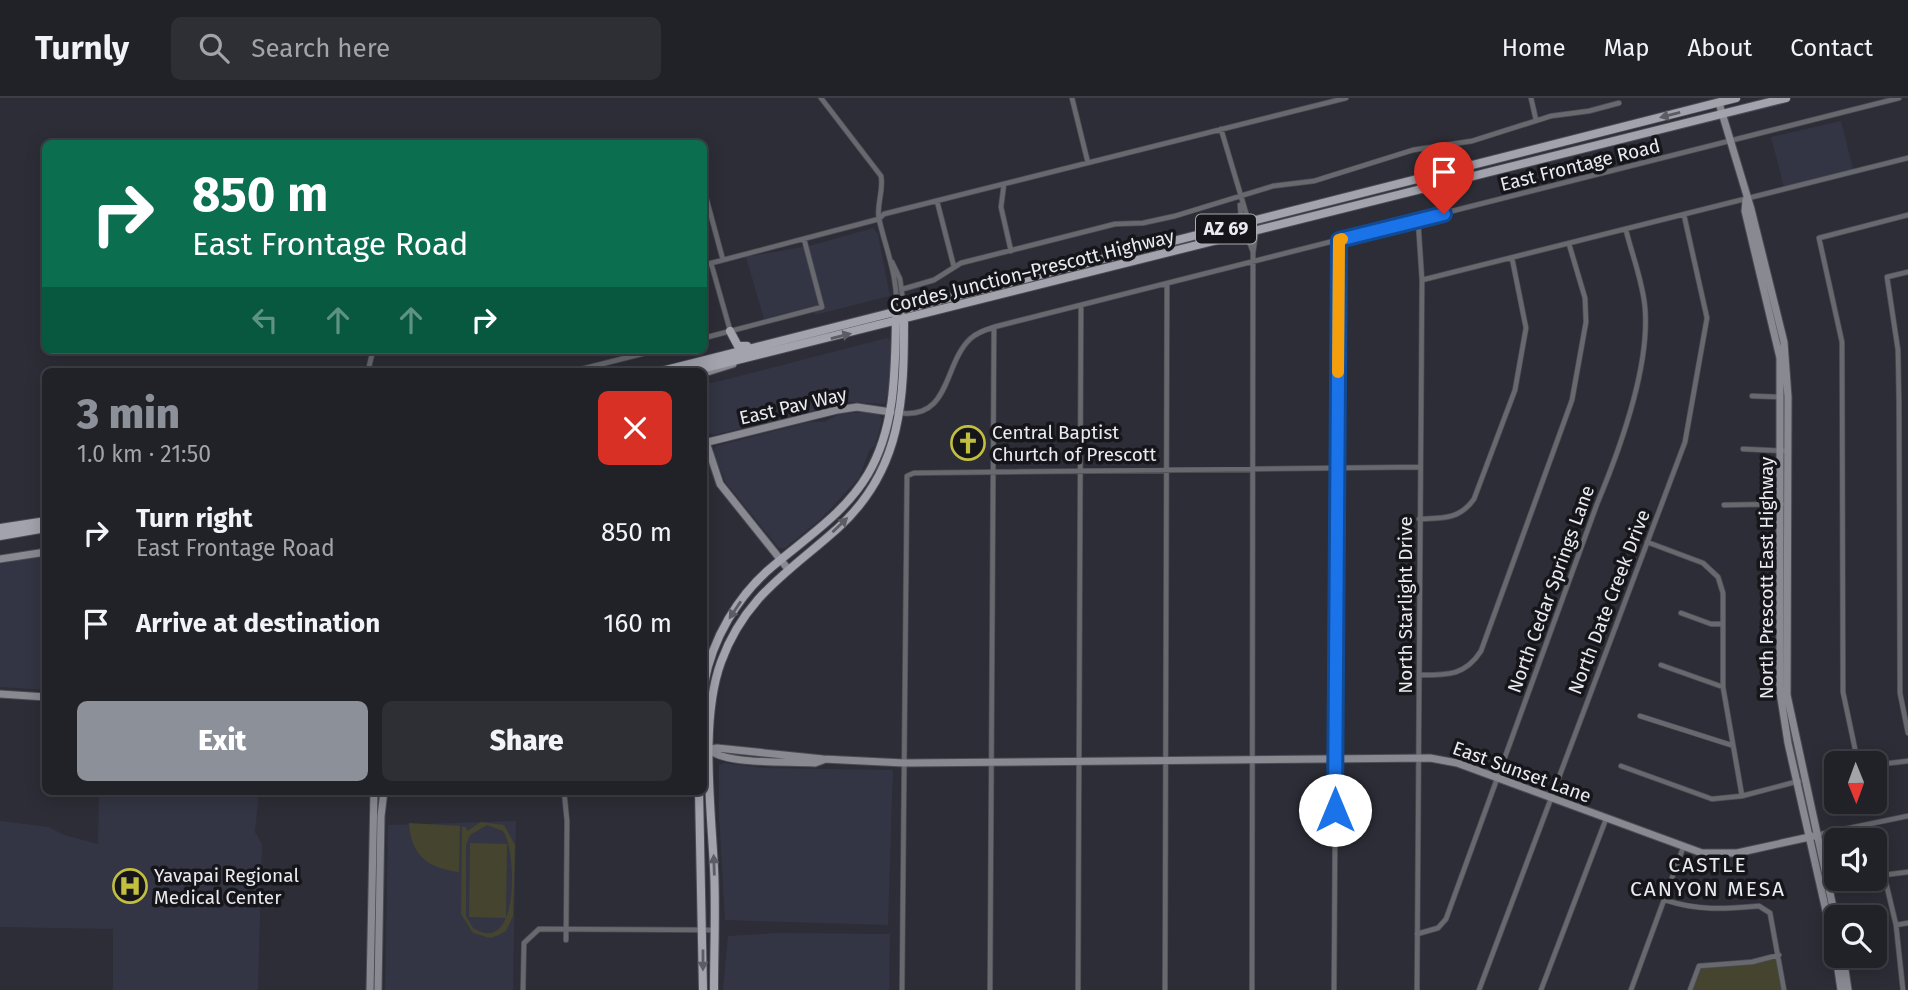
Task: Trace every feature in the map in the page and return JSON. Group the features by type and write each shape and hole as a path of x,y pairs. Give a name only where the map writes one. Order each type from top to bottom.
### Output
{"main road":[{"name":"Cordes Junction–Prescott Highway","path":"674,368 1232,228 1718,100 1736,98"},
{"name":"Cordes Junction–Prescott Highway","path":"706,368 900,322 1786,98"},
{"path":"714,990 707,751 713,690 730,640 751,606 788,569 854,512 880,473 890,450 904,392 900,310"},
{"path":"707,664 717,639 749,589 831,518 855,493 869,472 891,412 900,322"},
{"path":"730,331 733,342 743,347 792,334 811,333"},
{"path":"894,382 898,389 896,406 900,413"},
{"path":"890,450 894,423 891,412"},
{"path":"0,528 42,522"},
{"path":"0,536 42,529"},
{"path":"699,795 703,990"}],"street":[{"path":"821,98 879,172 884,190 879,219 903,289 900,310"},
{"path":"1072,98 1088,163"},
{"path":"707,264 879,219 884,214 1346,98"},
{"path":"1531,98 1536,120"},
{"name":"East Frontage Road","path":"900,413 920,413 936,402 970,339 994,327 1899,98"},
{"name":"North Prescott East Highway","path":"1718,100 1784,342 1782,641 1789,714 1800,781 1832,905"},
{"path":"903,289 934,280 954,267 1011,251 1115,224 1143,223 1175,216 1273,186 1314,181 1413,150 1472,141 1536,120 1619,103"},
{"path":"1221,129 1239,198 1249,223 1246,233"},
{"path":"1422,280 1908,158"},
{"path":"1004,184 1001,207 1011,251"},
{"path":"1232,228 1241,220 1239,198"},
{"path":"707,201 723,260"},
{"path":"937,201 954,267"},
{"name":"North Date Creek Drive","path":"1479,990 1685,442 1705,337 1704,299 1684,215"},
{"path":"1855,751 1843,692 1843,353 1819,238 1908,215"},
{"name":"North Starlight Drive","path":"1417,990 1422,280 1418,220"},
{"path":"1253,253 1257,230"},
{"name":"North Cedar Springs Lane","path":"1417,934 1438,928 1446,919 1597,503 1625,436 1646,327 1645,304 1626,230"},
{"name":"AZ 69","path":"1246,233 1254,262"},
{"path":"707,337 821,307 804,239"},
{"path":"1334,990 1339,240"},
{"path":"1419,675 1457,674 1474,662 1481,651 1565,425 1587,322 1585,298 1569,244"},
{"path":"1419,519 1450,518 1468,508 1509,407 1526,328 1512,258"},
{"path":"892,261 900,310"},
{"path":"1252,990 1254,262"},
{"path":"711,263 730,331"},
{"path":"1908,272 1887,277 1898,350 1900,693 1908,733"},
{"path":"1165,990 1167,284"},
{"path":"1078,990 1081,306"},
{"path":"990,990 994,327"},
{"path":"586,368 641,354"},
{"path":"707,372 742,360"},
{"path":"1752,396 1785,397"},
{"name":"East Pav Way","path":"707,440 836,410 857,407 891,412"},
{"path":"707,449 720,484 788,569"},
{"path":"1743,449 1784,451"},
{"path":"902,990 907,476 914,472 1420,467"},
{"path":"1724,505 1783,504"},
{"path":"1647,542 1703,563 1718,577 1723,593 1723,687 1742,796"},
{"path":"0,559 42,553"},
{"path":"1681,613 1711,624 1723,624"},
{"path":"1661,665 1723,687"},
{"path":"0,694 42,697"},
{"path":"1640,716 1731,745"},
{"name":"East Sunset Lane","path":"707,751 718,756 815,763 823,760 991,763 1418,758 1457,763 1682,848 1702,853 1737,853 1908,816"},
{"path":"1887,763 1908,761"},
{"path":"1622,766 1712,799 1742,796 1800,781"},
{"path":"370,990 374,795"},
{"path":"378,990 384,795"},
{"path":"564,795 567,821 566,940"},
{"path":"1541,990 1606,819"},
{"path":"1872,824 1873,828"},
{"name":"North Prescott East Highway","path":"1813,836 1826,905"},
{"path":"1631,990 1682,848"},
{"path":"1887,875 1908,872"},
{"path":"1887,888 1896,925 1903,990"},
{"path":"1665,900 1690,908 1712,910 1759,906 1770,913 1784,990"},
{"path":"1896,925 1908,923"},
{"path":"523,990 524,943 530,934 549,927 577,931 714,930"},
{"path":"1690,990 1699,966 1752,962 1779,955"},
{"name":"North Prescott East Highway","path":"1838,968 1841,990"},
{"path":"1845,968 1848,990"}],"shaded area":[{"path":"1841,121 1853,169 1784,187 1771,137"},
{"path":"873,228 878,234 890,296 815,315 813,306 764,319 746,257 813,245"},
{"path":"887,338 890,340 890,382 885,404 848,402 714,435 709,433 707,424 707,382 712,383"},
{"path":"840,414 879,414 882,420 875,446 870,449 859,478 822,518 785,548 779,548 726,483 713,451 716,446 810,422 824,422"},
{"path":"42,557 42,690 0,687 0,564"},
{"path":"724,763 762,768 893,770 888,925 725,920 719,815 719,765"},
{"name":"Yavapai Regional Medical Center","path":"99,795 259,795 255,832 262,844 258,990 113,990 113,929 0,927 0,821 49,827 64,835 98,844"},
{"path":"516,821 513,990 385,990 388,825"},
{"path":"780,933 890,934 889,990 723,990 728,936"}],"green space":[{"path":"481,822 504,825 515,845 513,916 506,931 490,938 473,933 461,914 462,827 466,827 467,831","holes":["487,825 503,831 511,858 511,898 507,916 499,928 488,933 473,928 466,916 466,845 470,835"]},
{"path":"409,823 460,826 459,872 438,867 423,858 413,844"},
{"path":"470,843 507,844 506,918 469,917"},
{"path":"1779,955 1782,990 1690,990 1699,966"}],"slow traffic":[{"path":"1338,372 1339,240 1342,239"}],"place":[{"name":"Central Baptist Churtch of Prescott","path":"968,443"},
{"name":"Yavapai Regional Medical Center","path":"130,886"}],"district":[{"name":"CASTLE CANYON MESA","path":"1708,877"}],"route":[{"path":"1335,810 1339,240 1444,214"}]}
